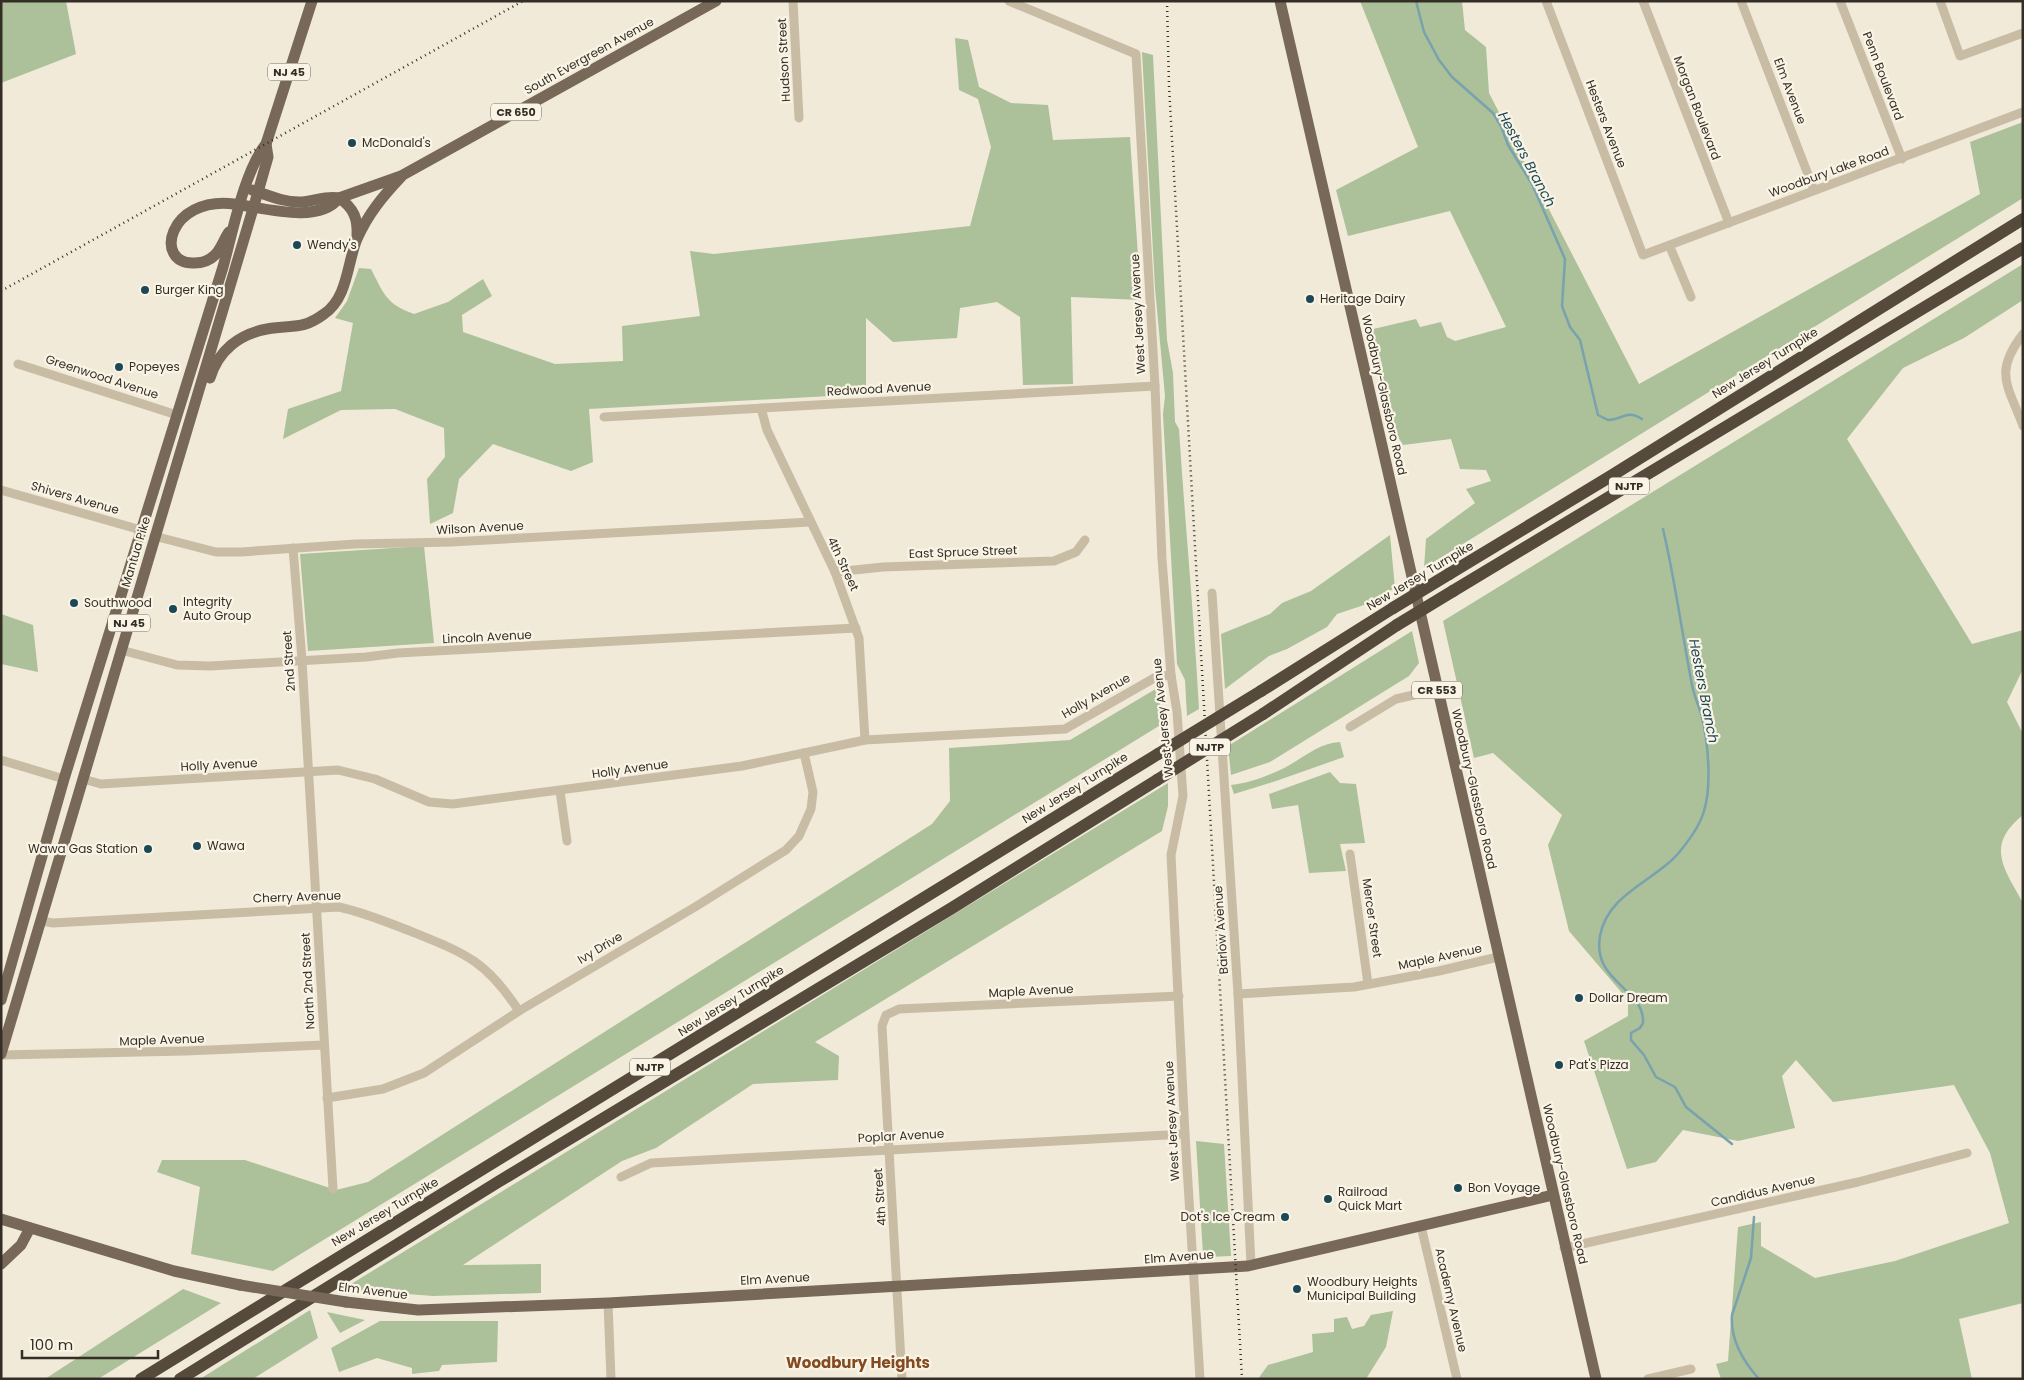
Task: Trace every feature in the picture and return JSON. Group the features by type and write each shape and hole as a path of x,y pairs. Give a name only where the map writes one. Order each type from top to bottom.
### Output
{"highway":[{"name":"New Jersey Turnpike","path":"141,1379 1393,608 1611,476 2023,219"},
{"name":"NJTP","path":"180,1379 498,1182 943,913 1264,714 1397,625 2023,248"}],"main road":[{"name":"Mantua Pike","path":"1,1000 64,779 241,204 256,156 266,144 312,1"},
{"name":"South Evergreen Avenue","path":"246,188 294,202 332,197 339,198 401,176 716,1"},
{"name":"Woodbury-Glassboro Road","path":"1280,1 1436,690 1564,1248 1596,1379"},
{"name":"Mantua Pike","path":"1,1055 258,192 268,157 266,144"},
{"path":"178,460 190,444 211,372 223,351 247,335 266,329 294,328 309,324 326,313 341,292 357,240 376,204 401,176"},
{"name":"South Evergreen Avenue","path":"237,217 218,251 206,261 189,263 180,259 174,252 171,243 173,232 179,221 188,212 215,202 241,204 277,212 305,212 334,204 339,198"},
{"path":"339,198 350,206 356,217 357,240"},
{"name":"Elm Avenue","path":"1,1218 174,1271 240,1285 346,1302 418,1310 608,1303 1194,1270 1251,1265 1553,1195"},
{"path":"1,1264 22,1245 30,1228"}],"street":[{"name":"Hudson Street","path":"793,1 799,118"},
{"name":"West Jersey Avenue","path":"1009,1 1136,54 1155,386 1162,559 1183,796 1171,855 1200,1379"},
{"name":"Hesters Avenue","path":"1546,1 1643,256"},
{"name":"Morgan Boulevard","path":"1643,1 1729,223"},
{"name":"Elm Avenue","path":"1741,1 1814,190"},
{"name":"Penn Boulevard","path":"1840,1 1902,159"},
{"path":"1940,1 1960,56 2023,33"},
{"name":"Woodbury Lake Road","path":"1643,256 2023,112"},
{"path":"1670,247 1691,297"},
{"path":"2023,334 2013,347 2004,374 2023,426"},
{"name":"Greenwood Avenue","path":"18,364 177,414"},
{"name":"Redwood Avenue","path":"604,417 1155,386"},
{"name":"4th Street","path":"760,408 767,430 809,522 835,572 856,628 859,638 865,740"},
{"name":"Shivers Avenue","path":"1,490 141,530"},
{"name":"Wilson Avenue","path":"154,536 216,552 458,542 809,522"},
{"name":"East Spruce Street","path":"835,572 883,567 1054,561 1076,552 1085,540"},
{"name":"2nd Street","path":"293,548 302,660 307,773"},
{"name":"Barlow Avenue","path":"1212,594 1238,994 1251,1265"},
{"name":"Lincoln Avenue","path":"121,650 177,665 210,666 856,628"},
{"name":"Holly Avenue","path":"83,780 101,784 338,770 359,773 429,802 453,804 742,766 865,740 1065,729 1156,677 1171,675"},
{"path":"1350,727 1396,699 1436,690"},
{"name":"Ivy Drive","path":"327,1098 360,1095 399,1084 424,1073 519,1011 695,907 794,843 805,826 811,809 813,792 804,753"},
{"path":"1,760 64,779"},
{"name":"North 2nd Street","path":"307,773 333,1189"},
{"path":"560,791 567,841"},
{"name":"Mercer Street","path":"1350,854 1368,984"},
{"name":"Cherry Avenue","path":"41,920 53,923 339,907 363,912 460,952 480,964 497,979 519,1011"},
{"name":"Maple Avenue","path":"1238,994 1368,984 1439,971 1498,957"},
{"name":"Maple Avenue","path":"886,1014 899,1009 1179,996"},
{"name":"4th Street","path":"886,1014 882,1026 902,1379"},
{"name":"Maple Avenue","path":"1,1055 186,1052 324,1045"},
{"name":"Poplar Avenue","path":"621,1176 650,1163 1185,1134"},
{"name":"Candidus Avenue","path":"1564,1248 1858,1182 1967,1153"},
{"name":"Academy Avenue","path":"1421,1226 1457,1379"},
{"path":"608,1303 611,1379"},
{"path":"1648,1379 1692,1369"}],"green space":[{"path":"1,1 66,1 76,54 1,83"},
{"path":"1360,1 1462,1 1465,30 1486,47 1489,93 1639,384 1980,194 1970,142 2023,122 2023,198 1424,568 1426,539 1475,503 1466,489 1491,481 1486,470 1460,469 1451,439 1403,445 1392,427 1369,330 1416,319 1420,327 1441,322 1447,337 1455,341 1506,327 1450,211 1348,236 1336,190 1418,147"},
{"path":"955,38 968,40 979,87 1011,103 1048,105 1053,140 1130,137 1141,300 1071,297 1073,384 1023,385 1020,317 997,302 960,308 957,338 893,342 866,318 866,394 589,409 593,462 571,471 493,444 459,479 453,513 430,524 427,479 445,457 444,428 395,409 341,410 283,439 288,409 341,391 353,323 335,318 347,301 359,268 371,269 387,297 397,306 414,314 448,302 483,279 492,296 462,315 463,332 555,364 623,361 622,326 700,316 690,251 714,254 970,226 991,147 978,99 959,90"},
{"path":"1142,52 1153,55 1167,340 1173,373 1175,422 1179,429 1195,639 1199,709 1187,716 1185,680 1177,664 1163,414 1165,396 1155,288"},
{"path":"2023,264 2023,300 1964,338 1903,368 1847,439 1972,644 2023,630 2023,669 2007,702 2023,734 2023,815 2011,826 2004,837 2001,848 2005,868 2023,903 2023,1303 1959,1319 1972,1379 1721,1379 1716,1364 1728,1361 1738,1227 1761,1222 1761,1246 1815,1278 1895,1261 2009,1223 1990,1153 1954,1085 1833,1102 1796,1060 1782,1076 1795,1128 1738,1141 1683,1130 1656,1162 1627,1169 1584,1041 1628,1016 1628,1000 1569,931 1548,845 1562,815 1493,753 1474,758 1443,621"},
{"path":"1390,535 1395,588 1364,605 1337,614 1327,627 1287,649 1269,656 1225,689 1221,634 1270,614 1282,603 1311,591"},
{"path":"424,546 434,643 308,651 300,554"},
{"path":"1,614 33,625 38,672 1,664"},
{"path":"1412,631 1419,663 1409,676 1270,762 1231,775 1228,746"},
{"path":"1159,687 1160,705 1167,721 273,1271 191,1254 200,1187 157,1172 162,1160 245,1160 336,1190 368,1182 932,824 950,801 949,748 1070,740"},
{"path":"1340,742 1344,757 1234,794 1231,785 1268,775 1316,749"},
{"path":"1330,772 1340,783 1356,784 1365,843 1340,844 1346,871 1309,873 1298,805 1272,809 1269,794"},
{"path":"1168,783 1168,806 1162,831 815,1042 839,1056 838,1080 753,1084 656,1148 622,1161 463,1265 541,1264 541,1293 433,1296 343,1289"},
{"path":"1196,1141 1224,1144 1231,1256 1207,1257 1203,1254"},
{"path":"183,1289 221,1303 98,1379 45,1379"},
{"path":"310,1310 318,1338 253,1379 200,1379"},
{"path":"1393,1311 1386,1347 1366,1379 1258,1379 1268,1365 1313,1352 1312,1334 1334,1332 1334,1319 1347,1317 1352,1329 1364,1326 1371,1315"},
{"path":"327,1312 365,1320 340,1333"},
{"path":"380,1321 498,1321 497,1362 442,1365 439,1371 412,1374 412,1368 377,1358 339,1372 331,1348"}],"waterway":[{"name":"Hesters Branch","path":"1416,1 1424,32 1439,60 1452,77 1493,113 1501,126 1508,145 1532,184 1565,259 1562,306 1570,327 1580,340 1598,415 1608,420 1628,415 1637,416 1642,419"},
{"name":"Hesters Branch","path":"1663,529 1692,685 1704,727 1708,764 1708,789 1702,816 1691,837 1681,850 1671,861 1634,888 1613,908 1605,921 1600,936 1600,952 1604,964 1611,975 1636,1001 1641,1011 1643,1023 1640,1028 1631,1033 1631,1040 1644,1055 1656,1077 1675,1087 1686,1107 1732,1144"},
{"name":"Hesters Branch","path":"1754,1217 1751,1258 1732,1315 1732,1324 1735,1341 1748,1365 1759,1379"}],"railway":[{"path":"1,291 523,1"},
{"path":"1167,1 1169,86 1242,1379"}],"place":[{"name":"McDonald's","path":"352,143"},
{"name":"Wendy's","path":"297,245"},
{"name":"Burger King","path":"145,290"},
{"name":"Heritage Dairy","path":"1310,299"},
{"name":"Popeyes","path":"119,367"},
{"name":"Southwood","path":"74,603"},
{"name":"Integrity Auto Group","path":"173,609"},
{"name":"Wawa","path":"197,846"},
{"name":"Wawa Gas Station","path":"148,849"},
{"name":"Dollar Dream","path":"1579,998"},
{"name":"Pat's Pizza","path":"1559,1065"},
{"name":"Bon Voyage","path":"1458,1188"},
{"name":"Railroad Quick Mart","path":"1328,1199"},
{"name":"Dot's Ice Cream","path":"1285,1217"},
{"name":"Woodbury Heights Municipal Building","path":"1297,1289"}],"district":[{"name":"Woodbury Heights","path":"858,1363"}]}
